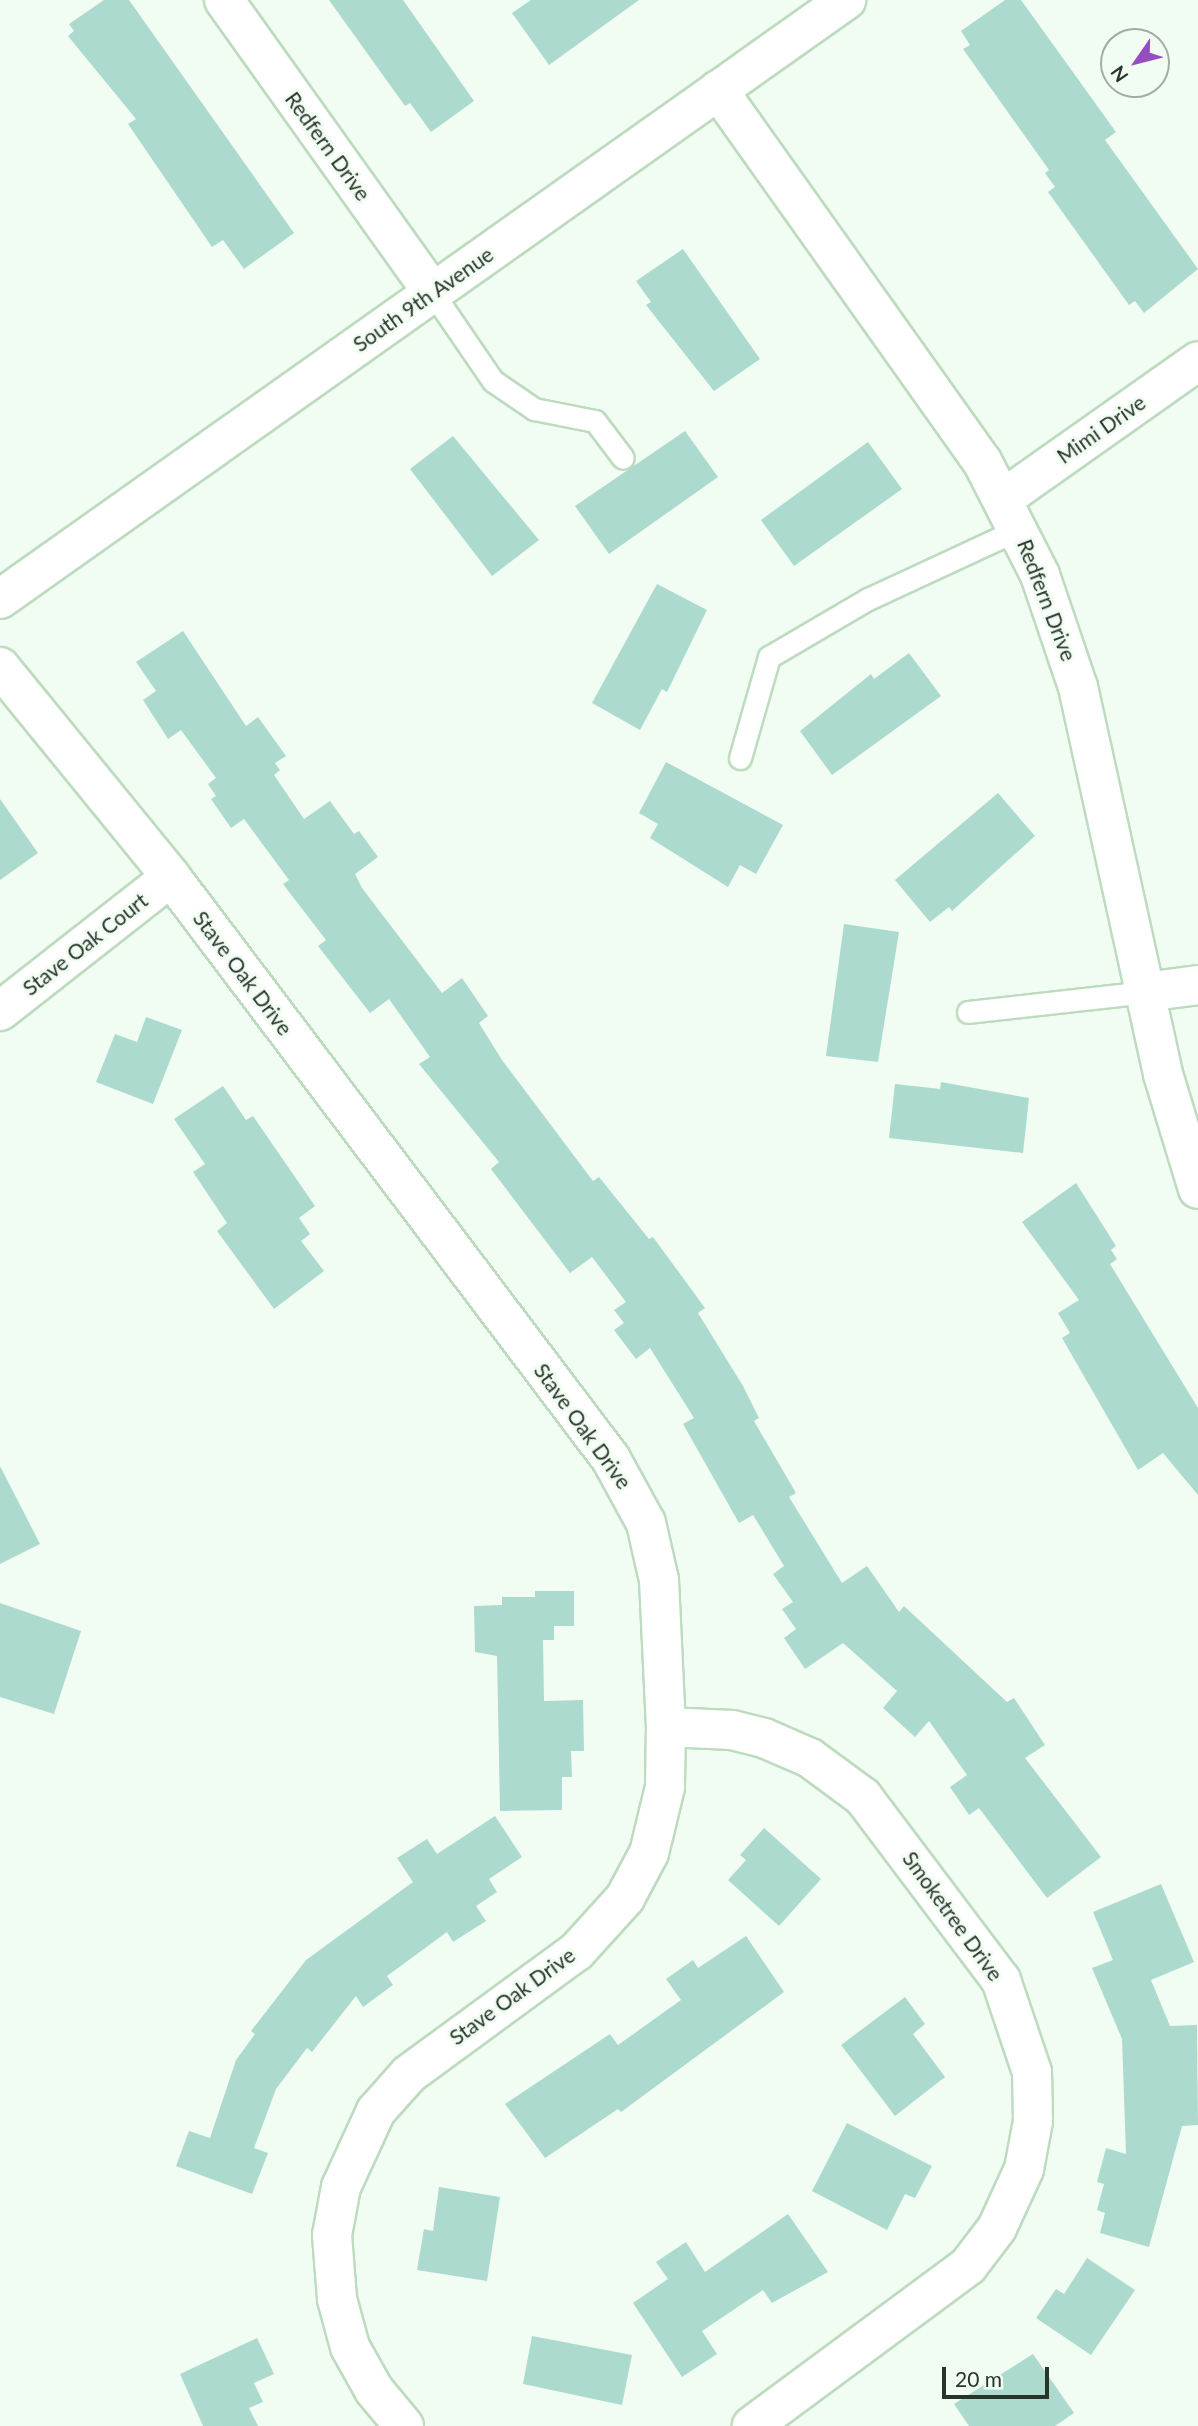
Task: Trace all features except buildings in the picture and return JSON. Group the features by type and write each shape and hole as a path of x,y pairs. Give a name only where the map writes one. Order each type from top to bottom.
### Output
{"street":[{"name":"Redfern Drive","path":"224,0 432,292"},
{"name":"South 9th Avenue","path":"0,599 846,0"},
{"name":"Redfern Drive","path":"718,90 1011,513 1075,676 1167,1090 1198,1189"},
{"name":"Mimi Drive","path":"1011,513 1198,361"},
{"name":"Stave Oak Drive","path":"0,667 171,877 603,1448 634,1496 659,1580 666,1727 662,1800 649,1853 625,1898 577,1951 409,2074 376,2112 351,2155 332,2235 337,2299 351,2347 374,2390 404,2426"},
{"name":"Stave Oak Court","path":"0,1011 171,877"},
{"path":"1145,992 1198,985"},
{"name":"Smoketree Drive","path":"666,1727 732,1730 764,1738 810,1758 863,1797 1001,1980 1032,2072 1033,2121 1024,2169 997,2228 968,2266 752,2426"}],"lane":[{"path":"432,292 493,380 534,408 595,421 623,458"},
{"path":"740,758 769,657 1011,513"},
{"path":"968,1012 1145,992"}]}
